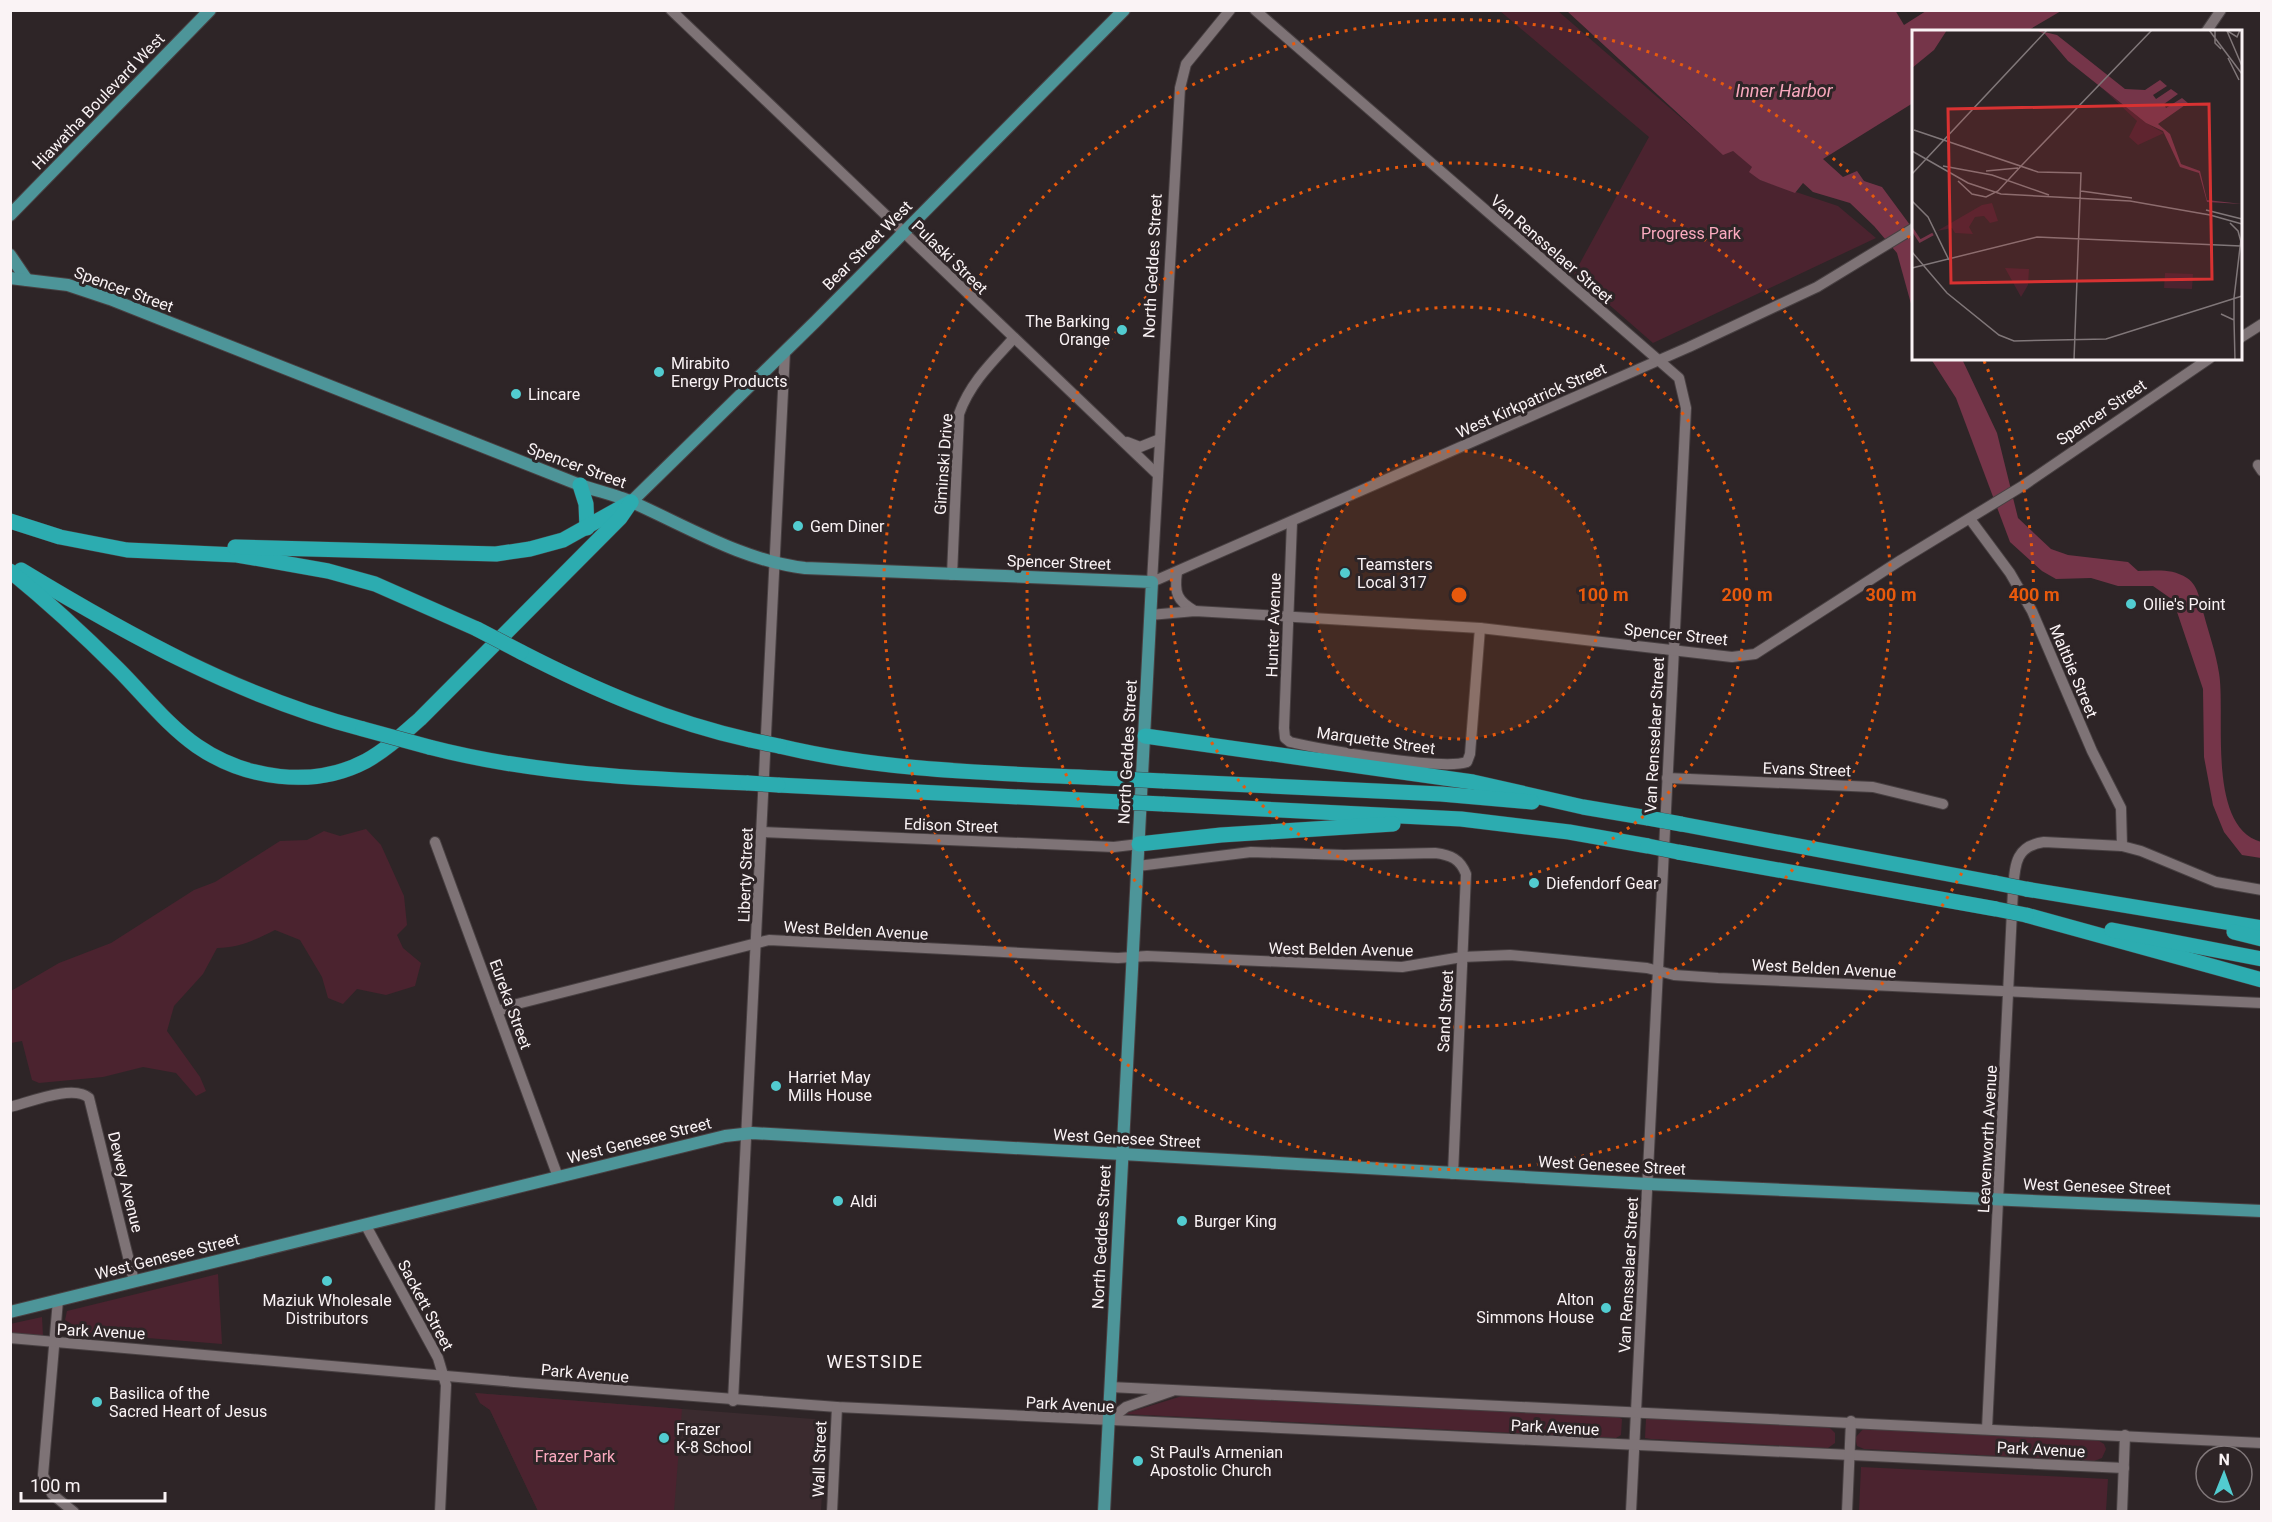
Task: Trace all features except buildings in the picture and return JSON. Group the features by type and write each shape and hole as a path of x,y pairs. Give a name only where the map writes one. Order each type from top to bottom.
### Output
{"highway":[{"path":"580,485 586,504 587,528"},
{"path":"178,551 255,546 496,554 530,549 563,540 587,528 615,508 631,502"},
{"path":"10,571 68,619 177,730 198,746 230,766 253,773 283,777 314,776 352,767 366,760 386,748 420,719 620,518 631,502"},
{"path":"10,521 60,537 127,550 237,555 328,571 375,584 477,629 605,693 652,712 750,740 822,757 908,768 1441,794 1583,807"},
{"path":"10,564 164,652 238,685 363,729 429,747 522,765 601,776 1461,819 1648,846 2262,959"},
{"path":"1145,736 1473,782 1583,807 2026,889 2262,928"},
{"path":"1139,844 1221,835 1367,825 1497,824"},
{"path":"2129,907 2262,939"},
{"path":"2026,915 2262,980"}],"main road":[{"name":"Hiawatha Boulevard West","path":"13,212 210,10"},
{"name":"Bear Street West","path":"631,502 785,351 1124,10"},
{"path":"10,224 13,212"},
{"path":"10,255 27,280"},
{"name":"Spencer Street","path":"10,278 68,285 110,299 580,485 631,502 667,520 774,563 805,568 1152,582"},
{"name":"North Geddes Street","path":"1104,1512 1152,582"},
{"name":"West Genesee Street","path":"10,1312 558,1177 746,1134 805,1134 1648,1184 2262,1211"}],"street":[{"name":"Pulaski Street","path":"671,10 1158,475"},
{"name":"North Geddes Street","path":"1152,582 1181,81 1194,53 1230,10"},
{"name":"Van Rensselaer Street","path":"1255,10 1679,378 1686,408 1631,1512"},
{"path":"2207,30 2221,10"},
{"name":"West Kirkpatrick Street","path":"1152,582 1657,361 1817,287 1912,229"},
{"path":"2242,337 2262,324"},
{"name":"Giminski Drive","path":"952,575 959,414 965,397 979,376 1014,338"},
{"name":"Liberty Street","path":"733,1401 785,351"},
{"name":"Spencer Street","path":"1150,615 1196,611 1480,628 1732,657 1763,651 1834,602 2024,485 2207,360"},
{"path":"1124,441 1140,447 1160,439"},
{"name":"Maltbie Street","path":"1970,519 2010,573 2032,611 2092,751 2121,808 2122,846"},
{"name":"Hunter Avenue","path":"1284,728 1292,522"},
{"path":"1177,572 1176,594 1181,603 1196,611"},
{"name":"Marquette Street","path":"1284,728 1285,738 1290,742 1412,761 1460,764 1467,762 1470,754 1480,628"},
{"name":"Evans Street","path":"1667,778 1851,785 1897,792 1943,804"},
{"name":"Edison Street","path":"761,831 1114,847 1139,844"},
{"name":"Eureka Street","path":"435,842 558,1177"},
{"name":"Leavenworth Avenue","path":"1987,1429 2016,861 2021,851 2034,843 2122,846"},
{"path":"2122,846 2141,851 2216,882 2262,890"},
{"name":"Sand Street","path":"1138,866 1278,851 1344,855 1435,853 1451,856 1462,865 1466,874 1453,1174"},
{"name":"West Belden Avenue","path":"498,1011 517,1004 757,943 791,941 893,948 1402,967 1462,957 1510,955 1658,970 1674,975 1718,978 2262,1003"},
{"name":"Dewey Avenue","path":"10,1107 68,1092 84,1093 89,1098 134,1281"},
{"name":"Sackett Street","path":"365,1224 425,1332 444,1375 446,1385 440,1512"},
{"path":"58,1300 43,1474 52,1494 74,1512"},
{"name":"Park Avenue","path":"12,1339 54,1343 76,1342 733,1401 1108,1421 2124,1468"},
{"name":"Park Avenue","path":"1110,1387 1851,1421 2262,1443"},
{"path":"1108,1421 1126,1407 1178,1389"},
{"name":"Wall Street","path":"832,1512 837,1407"},
{"path":"1847,1512 1851,1421"},
{"path":"2122,1512 2125,1435"}],"shaded area":[{"name":"Frazer K-8 School","path":"475,1393 826,1420 821,1511 538,1511 490,1410 480,1403"}],"green space":[{"name":"Progress Park","path":"1500,11 1558,11 1723,154 1732,150 1753,167 1760,180 1838,206 1876,238 1653,343 1574,274 1649,137"},
{"path":"366,829 381,845 404,896 407,925 397,935 403,948 421,963 415,986 386,995 357,989 343,1004 328,998 322,977 300,940 275,930 240,945 217,948 203,974 174,1006 167,1031 200,1077 206,1091 196,1096 176,1073 143,1067 103,1077 39,1083 32,1080 22,1041 11,1043 11,991 59,963 111,943 194,890 215,882 280,841 307,840 324,831 340,836"},
{"path":"218,1274 222,1344 98,1334 84,1331 65,1320 67,1311"},
{"path":"42,1317 43,1336 11,1333 10,1324"},
{"name":"Frazer Park","path":"475,1393 682,1409 674,1511 538,1511 490,1410 480,1403"},
{"path":"1182,1396 1616,1416 1622,1419 1621,1435 1616,1438 1124,1414"},
{"path":"1646,1419 1829,1427 1835,1433 1835,1443 1828,1448 1651,1439 1645,1438"},
{"path":"1864,1428 2096,1439 2104,1444 2106,1449 2102,1458 2094,1461 1864,1449 1857,1446 1855,1438"},
{"path":"1861,1467 2108,1479 2106,1511 1859,1511"}],"water":[{"name":"Inner Harbor","path":"1895,10 1904,25 1926,11 2061,11 2029,30 1912,30 1912,104 1823,159 1843,177 1857,171 1864,181 1882,187 1912,228 1912,307 1897,253 1850,203 1813,192 1803,183 1795,193 1760,180 1749,172 1752,167 1733,151 1723,155 1567,11"},
{"path":"1932,360 1962,360 1997,433 2018,518 2051,549 2068,555 2128,562 2138,571 2175,573 2187,578 2194,585 2219,673 2225,793 2232,815 2244,832 2261,842 2261,858 2242,855 2224,832 2213,805 2204,757 2203,689 2173,600 2153,586 2118,586 2091,578 2056,579 2042,571 2010,542 1956,398"}],"place":[{"name":"The Barking Orange","path":"1122,330"},
{"name":"Mirabito Energy Products","path":"659,372"},
{"name":"Lincare","path":"516,394"},
{"name":"Gem Diner","path":"798,526"},
{"name":"Teamsters Local 317","path":"1345,573"},
{"name":"Ollie's Point","path":"2131,604"},
{"name":"Diefendorf Gear","path":"1534,883"},
{"name":"Harriet May Mills House","path":"776,1086"},
{"name":"Aldi","path":"838,1201"},
{"name":"Burger King","path":"1182,1221"},
{"name":"Maziuk Wholesale Distributors","path":"327,1281"},
{"name":"Alton Simmons House","path":"1606,1308"},
{"name":"Basilica of the Sacred Heart of Jesus","path":"97,1402"},
{"name":"Frazer K-8 School","path":"664,1438"},
{"name":"St Paul's Armenian Apostolic Church","path":"1138,1461"}],"district":[{"name":"WESTSIDE","path":"875,1362"}]}
